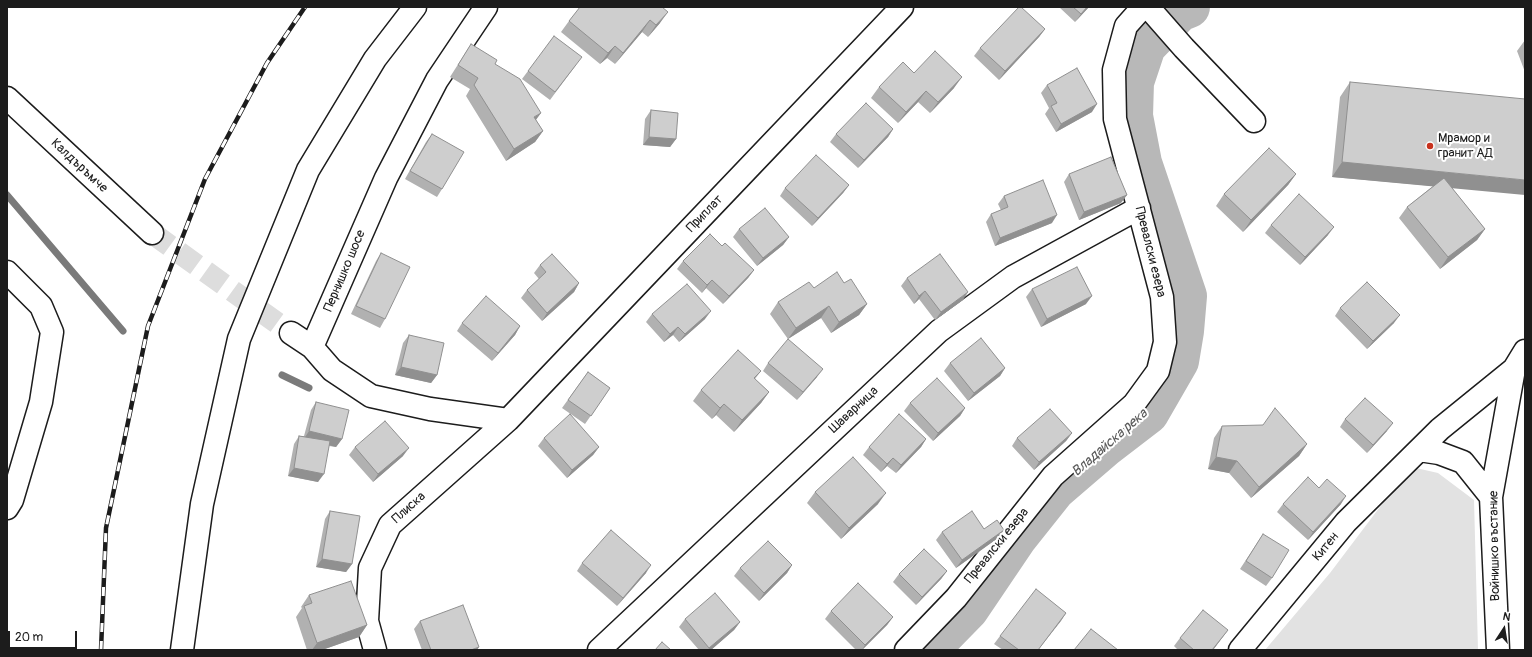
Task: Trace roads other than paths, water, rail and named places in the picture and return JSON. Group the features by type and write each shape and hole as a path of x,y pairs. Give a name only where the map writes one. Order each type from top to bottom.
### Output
{"main road":[{"path":"182,650 202,504 239,339 308,170 375,59 415,7"},
{"name":"Пернишко шосе","path":"312,347 386,178 437,80 486,7"},
{"name":"Приплат","path":"508,420 902,7"},
{"path":"1148,10 1254,121"},
{"name":"Превалски езера","path":"906,650 956,598 1053,476 1134,404 1158,370 1165,342 1162,297 1114,119 1114,70 1126,26 1148,10"},
{"name":"Калдъръмче","path":"7,98 152,233"},
{"name":"Шаварница","path":"599,650 939,331 1013,277 1139,208"},
{"path":"7,272 41,306 52,332 41,402 12,500 7,508"},
{"path":"291,333 312,347 332,370 370,396 430,409 508,420"},
{"name":"Китен","path":"1240,650 1346,522 1440,429 1519,360"},
{"name":"Войнишко въстание","path":"1498,650 1491,497 1519,360"},
{"name":"Плиска","path":"375,650 367,621 370,568 390,525 508,420"},
{"path":"1419,450 1439,453 1463,462 1491,497"}],"waterway":[{"name":"Владайска река","path":"928,650 968,609 1016,538 1055,489 1105,446 1148,413 1178,361 1183,331 1186,296 1141,163 1132,116 1133,82 1145,46 1179,11 1189,7"},
{"path":"7,195 123,331"},
{"path":"282,375 309,388"}],"tunnel":[{"path":"152,233 291,333"}],"railway":[{"path":"101,650 106,528 148,326 205,179 267,63 305,7"}],"place":[{"name":"Мрамор и гранит АД","path":"1430,146"}]}
